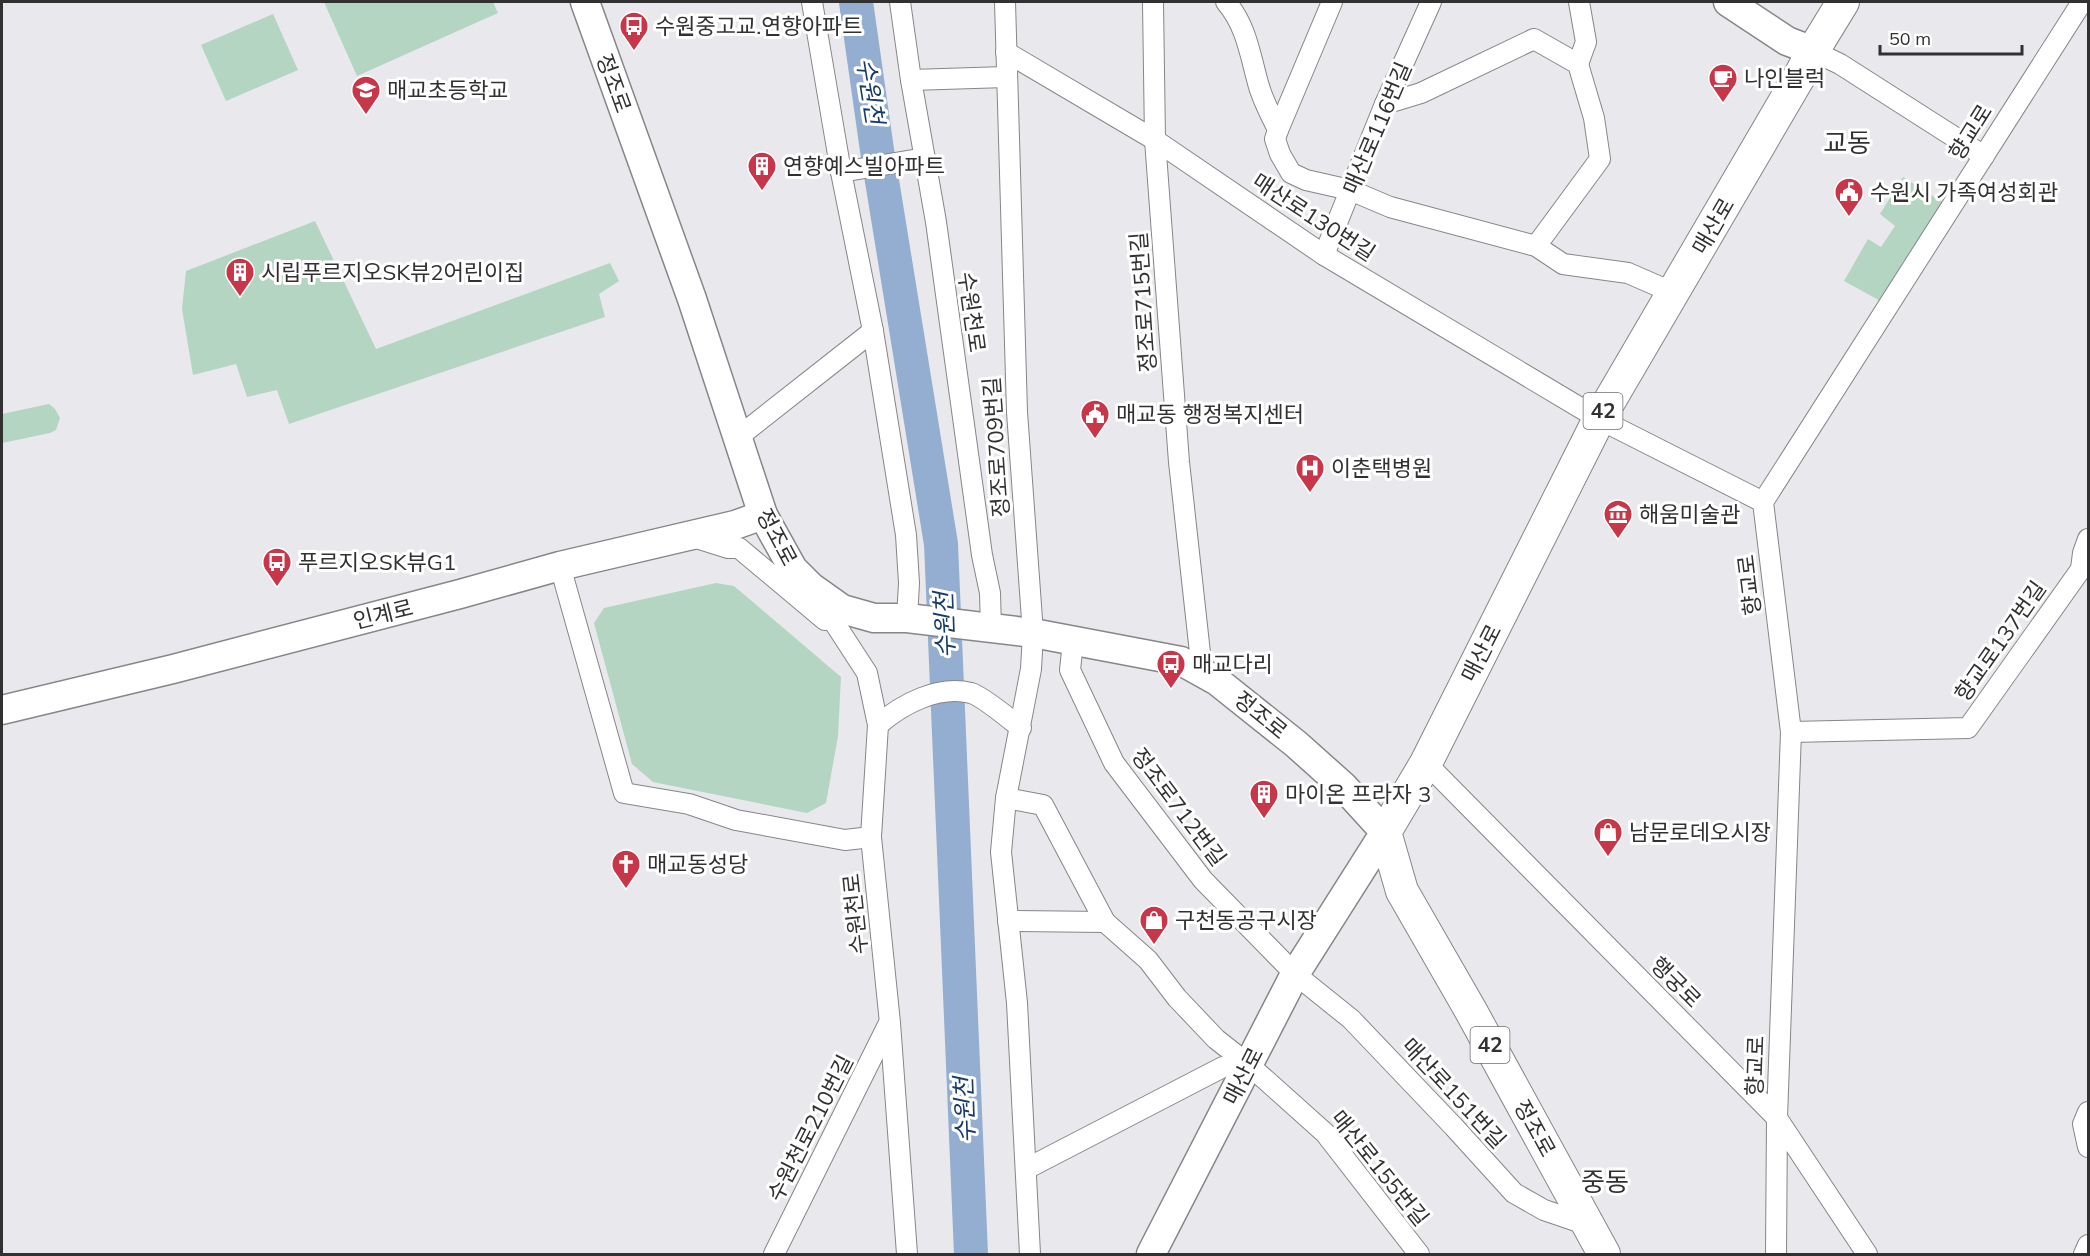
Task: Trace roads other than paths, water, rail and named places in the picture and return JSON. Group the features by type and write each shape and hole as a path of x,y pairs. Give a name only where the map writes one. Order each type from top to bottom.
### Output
{"main road":[{"name":"매산로","path":"1385,832 1426,764 1599,419 1843,2"},
{"name":"정조로","path":"1385,832 1402,891 1477,1021 1604,1254"}],"street":[{"name":"정조로","path":"585,2 692,299 763,515 793,569 842,609 874,618 912,619 1033,633 1181,661 1217,681 1296,744 1343,786 1385,832"},
{"path":"812,2 841,172 873,331 906,535 912,619"},
{"name":"수원천로","path":"900,2 936,222 982,555 990,592 987,629"},
{"name":"정조로715번길","path":"1153,2 1155,140 1179,462 1200,653 1195,669"},
{"path":"1226,2 1237,14 1250,47 1258,85 1278,130"},
{"path":"1332,2 1275,139 1280,154 1291,173 1306,180 1350,190 1390,207 1536,246 1563,264 1628,273 1674,293"},
{"name":"매산로116번길","path":"1324,255 1385,104 1431,2"},
{"path":"1536,246 1600,159 1594,118 1578,64 1586,42 1579,2"},
{"path":"1728,2 1787,41 1840,64 1984,156"},
{"name":"향교로","path":"1776,1254 1777,1118 1791,732 1763,502 2082,2"},
{"name":"정조로709번길","path":"1006,3 1006,76 1017,412 1033,633"},
{"path":"1385,104 1420,93 1534,39 1578,64"},
{"name":"매산로130번길","path":"1006,52 1155,140 1324,255 1599,419 1763,502"},
{"path":"911,80 1006,76"},
{"path":"841,172 925,158"},
{"path":"737,438 873,331"},
{"name":"인계로","path":"2,710 173,669 560,566 735,525 763,515"},
{"path":"688,536 728,548 739,548 840,633"},
{"path":"2084,578 2083,552 2088,539"},
{"path":"560,566 624,794 689,804 736,820 845,840 871,837"},
{"name":"향교로137번길","path":"1791,732 1968,728 2084,578"},
{"name":"수원천로","path":"811,586 867,673 878,725 871,837 890,1023 907,1254"},
{"path":"1030,1254 1017,1003 1001,852 1006,798 1021,728 1033,633"},
{"name":"정조로712번길","path":"1073,642 1070,670 1114,763 1203,880 1296,974"},
{"path":"878,725 894,711 908,704 930,695 952,692 973,693 1021,728"},
{"name":"행궁로","path":"1426,764 1777,1118 1867,1254"},
{"name":"매산로155번길","path":"1006,798 1043,805 1105,921 1148,960 1177,998 1216,1039 1249,1065 1325,1133 1419,1254"},
{"name":"매산로","path":"1150,1254 1296,974 1385,832"},
{"path":"1008,921 1105,921"},
{"name":"매산로151번길","path":"1296,974 1351,1019 1455,1127 1514,1193 1544,1210 1588,1225"},
{"name":"수원천로210번길","path":"774,1254 890,1023"},
{"path":"1026,1169 1223,1067 1249,1065"},
{"path":"2088,1112 2083,1124 2088,1147"},
{"path":"2084,1254 2088,1245"}],"waterway":[{"name":"수원천","path":"856,2 877,150 941,544 971,1254"}],"place":[{"name":"수원중고교.연향아파트","path":"634,52"},
{"name":"나인블럭","path":"1723,104"},
{"name":"매교초등학교","path":"366,116"},
{"name":"연향예스빌아파트","path":"762,192"},
{"name":"수원시 가족여성회관","path":"1849,218"},
{"name":"시립푸르지오SK뷰2어린이집","path":"240,298"},
{"name":"매교동 행정복지센터","path":"1095,440"},
{"name":"이춘택병원","path":"1310,494"},
{"name":"해움미술관","path":"1618,540"},
{"name":"푸르지오SK뷰G1","path":"277,588"},
{"name":"매교다리","path":"1171,690"},
{"name":"마이온 프라자 3","path":"1264,820"},
{"name":"남문로데오시장","path":"1608,858"},
{"name":"매교동성당","path":"626,890"},
{"name":"구천동공구시장","path":"1154,946"}],"district":[{"name":"교동","path":"1847,143"},
{"name":"중동","path":"1605,1182"}]}
